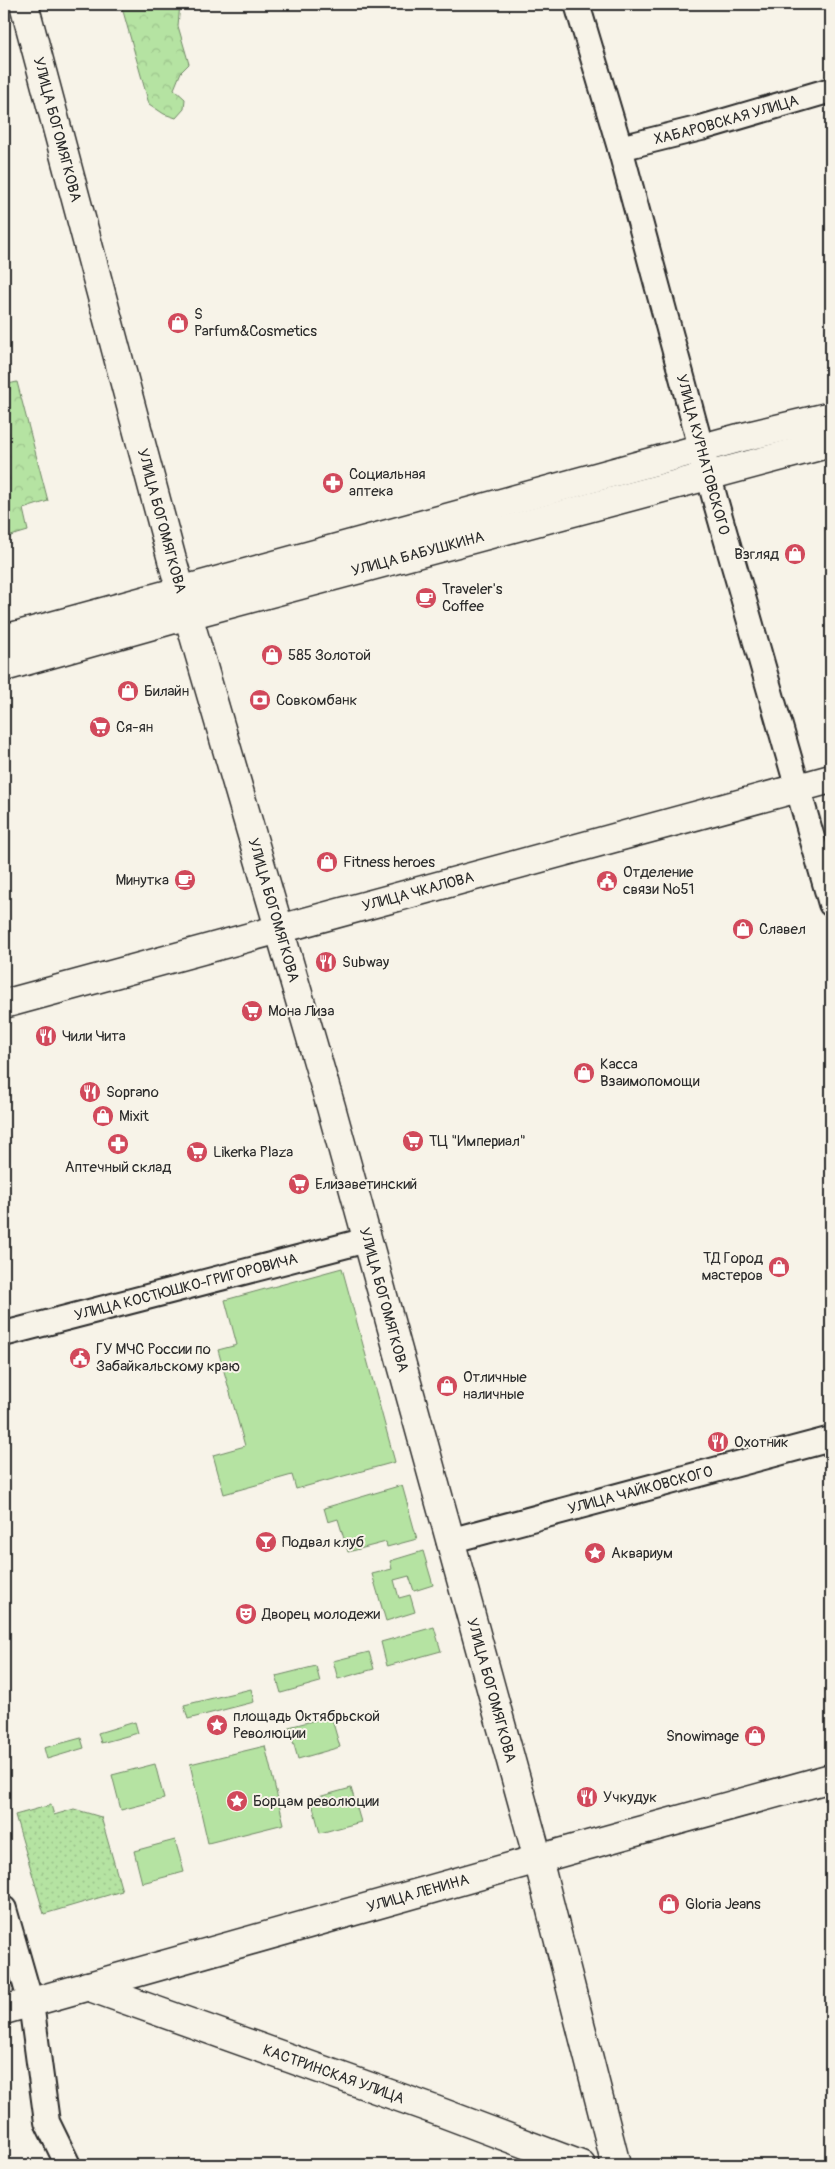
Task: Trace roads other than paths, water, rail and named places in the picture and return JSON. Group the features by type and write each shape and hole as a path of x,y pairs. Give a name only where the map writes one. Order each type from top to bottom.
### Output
{"main road":[{"name":"УЛИЦА БОГОМЯГКОВА","path":"24,4 185,602 368,1240 538,1859 616,2165"},
{"name":"УЛИЦА БАБУШКИНА","path":"4,667 185,602 703,448 831,416"},
{"name":"УЛИЦА БАБУШКИНА","path":"4,639 185,602 710,476 831,443"},
{"name":"УЛИЦА ЧКАЛОВА","path":"4,1004 831,779"},
{"name":"УЛИЦА ЛЕНИНА","path":"4,2010 831,1778"},
{"name":"КАСТРИНСКАЯ УЛИЦА","path":"87,1986 434,2110 581,2165"}],"street":[{"name":"УЛИЦА КУРНАТОВСКОГО","path":"577,4 620,148 831,904"},
{"name":"ХАБАРОВСКАЯ УЛИЦА","path":"620,148 700,128 831,90"},
{"name":"УЛИЦА КОСТЮШКО-ГРИГОРОВИЧА","path":"4,1334 368,1240"},
{"name":"УЛИЦА ЧАЙКОВСКОГО","path":"450,1542 831,1439"},
{"path":"4,1909 31,2003 48,2122 68,2165"}],"place":[{"name":"S Parfum&Cosmetics","path":"178,323"},
{"name":"Социальная аптека","path":"333,483"},
{"name":"Взгляд","path":"795,554"},
{"name":"Traveler's Coffee","path":"426,598"},
{"name":"585 Золотой","path":"272,655"},
{"name":"Билайн","path":"128,691"},
{"name":"Совкомбанк","path":"260,700"},
{"name":"Ся-ян","path":"100,727"},
{"name":"Fitness heroes","path":"327,862"},
{"name":"Минутка","path":"185,880"},
{"name":"Отделение связи №51","path":"607,881"},
{"name":"Славел","path":"743,929"},
{"name":"Subway","path":"326,962"},
{"name":"Мона Лиза","path":"252,1011"},
{"name":"Чили Чита","path":"46,1036"},
{"name":"Касса Взаимопомощи","path":"584,1073"},
{"name":"Soprano","path":"90,1092"},
{"name":"Mixit","path":"103,1116"},
{"name":"ТЦ \"Империал\"","path":"413,1141"},
{"name":"Аптечный склад","path":"118,1144"},
{"name":"Likerka Plaza","path":"197,1152"},
{"name":"Елизаветинский","path":"299,1184"},
{"name":"ТД Город мастеров","path":"779,1267"},
{"name":"ГУ МЧС России по Забайкальскому краю","path":"80,1358"},
{"name":"Отличные наличные","path":"447,1386"},
{"name":"Охотник","path":"718,1442"},
{"name":"Подвал клуб","path":"266,1542"},
{"name":"Аквариум","path":"595,1553"},
{"name":"Дворец молодежи","path":"246,1614"},
{"name":"площадь Октябрьской Революции","path":"217,1725"},
{"name":"Snowimage","path":"755,1736"},
{"name":"Учкудук","path":"587,1797"},
{"name":"Борцам революции","path":"237,1801"},
{"name":"Gloria Jeans","path":"669,1904"}]}
